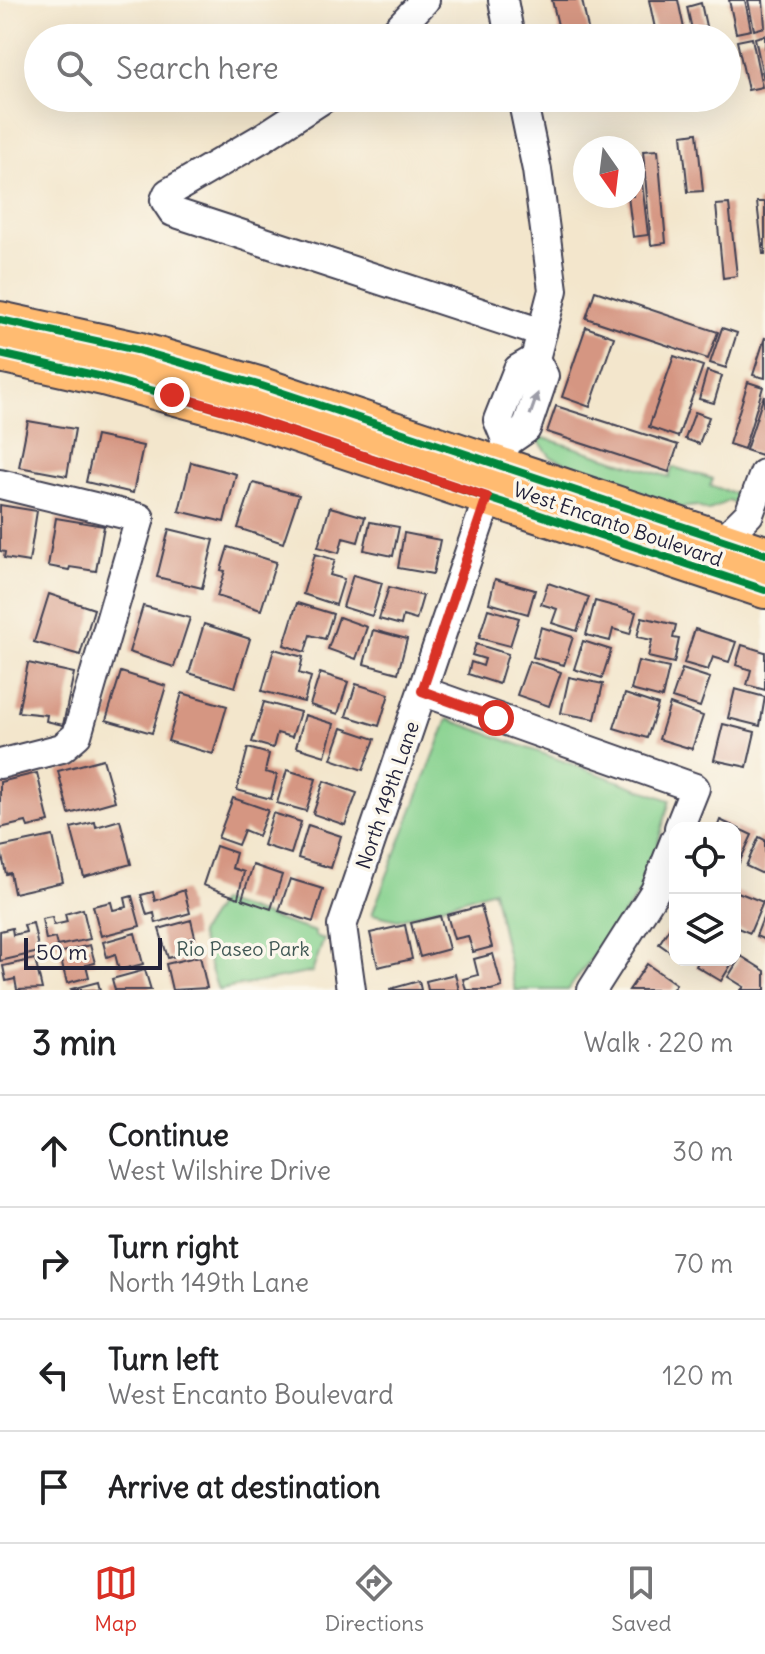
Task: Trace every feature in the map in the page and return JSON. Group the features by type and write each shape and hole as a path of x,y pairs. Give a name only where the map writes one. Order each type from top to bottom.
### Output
{"main road":[{"name":"West Encanto Boulevard","path":"0,320 137,350 309,400 497,468 765,554"},
{"name":"West Encanto Boulevard","path":"0,354 103,377 231,412 497,468 765,590"}],"street":[{"path":"402,24 425,0"},
{"path":"503,0 507,24"},
{"path":"302,112 168,193 165,200 173,212 538,346"},
{"path":"497,468 526,429 544,376 538,346 553,290 537,170 525,112"},
{"name":"North 149th Lane","path":"346,989 342,926 497,468"},
{"path":"723,540 749,514 764,474"},
{"path":"0,484 140,518 77,735 62,748 0,764"},
{"path":"422,691 695,788 681,822"},
{"path":"592,990 655,891 669,855"}],"green space":[{"path":"534,435 669,477 673,467 713,479 710,486 739,495 741,488 764,495 765,512 728,501 708,511 696,506 680,508 592,480 580,468 551,457"},
{"path":"448,719 670,800 647,882 568,990 515,990 493,890 398,920 372,914"},
{"name":"Rio Paseo Park","path":"220,901 315,932 315,936 324,939 312,972 218,990 199,934"}],"building":[{"path":"552,0 582,0 587,24 558,24"},
{"path":"649,0 678,0 683,24 654,24"},
{"path":"729,0 745,0 751,30 741,32 741,24 734,24"},
{"path":"748,0 763,0 765,27 754,30"},
{"path":"701,3 706,24 691,24 687,7"},
{"path":"765,35 765,80 764,80 755,38"},
{"path":"752,38 762,87 748,90 741,59 741,40"},
{"path":"697,133 703,191 688,192 682,135"},
{"path":"658,150 666,243 651,245 645,151"},
{"path":"757,202 765,202 765,254 763,254"},
{"path":"729,204 737,276 723,278 716,205"},
{"path":"629,208 645,208 648,235 633,237"},
{"path":"595,291 718,332 708,359 586,318"},
{"path":"586,327 614,337 590,407 562,397"},
{"path":"722,328 737,333 726,368 710,363"},
{"path":"765,337 765,378 753,375"},
{"path":"674,356 703,366 678,437 649,427"},
{"path":"707,371 722,376 714,403 699,399"},
{"path":"748,382 763,387 744,449 729,444"},
{"path":"764,395 765,442 761,455 746,450"},
{"path":"556,406 678,445 669,472 547,432"},
{"path":"695,412 709,417 699,444 685,439"},
{"path":"28,421 75,429 67,476 19,467"},
{"path":"96,436 143,446 133,493 86,482"},
{"path":"191,462 236,474 224,522 179,511"},
{"path":"253,483 299,495 283,543 238,528"},
{"path":"0,505 37,511 29,562 4,558 5,552 0,551"},
{"path":"330,507 365,517 358,542 343,538 339,553 318,547"},
{"path":"56,518 104,526 96,571 48,566"},
{"path":"370,522 399,527 393,556 364,550"},
{"path":"169,529 214,540 202,588 157,577"},
{"path":"404,533 440,540 433,574 398,568"},
{"path":"228,547 276,562 261,610 217,596"},
{"path":"315,554 335,560 330,575 344,579 336,605 303,594"},
{"path":"353,575 382,583 372,616 343,607"},
{"path":"495,579 535,590 528,614 489,603"},
{"path":"548,583 589,597 577,631 552,623 557,609 541,604"},
{"path":"389,587 423,596 416,620 403,616 401,625 379,619"},
{"path":"49,594 94,609 80,655 34,642"},
{"path":"595,601 636,612 630,634 613,629 610,641 586,635"},
{"path":"297,603 333,614 325,639 310,635 305,652 284,645"},
{"path":"143,606 190,618 174,667 129,652"},
{"path":"488,609 519,618 510,646 479,638"},
{"path":"339,617 367,627 356,659 328,649"},
{"path":"642,617 676,625 673,638 679,639 674,663 648,657 652,640 637,637"},
{"path":"204,624 250,639 235,687 189,673"},
{"path":"541,627 573,637 564,665 533,657"},
{"path":"695,629 736,642 729,662 713,657 708,670 684,663"},
{"path":"373,630 407,639 398,673 364,664"},
{"path":"583,641 611,650 602,678 574,669"},
{"path":"476,644 508,654 499,684 468,674 471,662 483,666 485,659 472,655"},
{"path":"742,645 765,652 765,690 747,685 751,670 736,665"},
{"path":"274,649 303,657 299,673 311,677 304,702 262,691"},
{"path":"529,661 561,672 549,706 517,695"},
{"path":"638,661 669,668 662,698 631,690"},
{"path":"28,663 74,673 63,725 46,721 47,715 18,712"},
{"path":"682,669 710,678 700,707 672,698"},
{"path":"121,672 166,686 152,733 106,720"},
{"path":"320,673 348,682 338,714 310,705"},
{"path":"569,677 603,684 595,719 561,713"},
{"path":"356,684 389,694 379,726 346,716"},
{"path":"735,689 765,697 760,726 728,718"},
{"path":"182,693 227,706 213,754 168,741"},
{"path":"625,694 658,705 647,738 614,728"},
{"path":"264,702 300,712 292,737 277,733 273,748 252,742"},
{"path":"670,704 703,716 692,749 659,739"},
{"path":"305,715 334,724 325,756 296,747"},
{"path":"723,724 755,732 747,767 714,760"},
{"path":"342,728 375,739 363,770 331,759"},
{"path":"248,748 269,754 265,772 277,775 271,799 237,790"},
{"path":"103,759 115,801 69,814 58,771"},
{"path":"287,770 316,779 306,811 277,803"},
{"path":"37,773 49,822 28,827 26,822 0,828 0,782"},
{"path":"324,781 357,793 345,825 313,814"},
{"path":"233,798 268,810 258,836 244,830 238,845 218,838"},
{"path":"273,813 301,822 291,854 263,845"},
{"path":"120,820 131,864 84,877 71,828 95,822 96,827"},
{"path":"308,825 341,836 331,868 298,858"},
{"path":"741,830 752,835 741,859"},
{"path":"53,836 63,882 14,893 0,847"},
{"path":"759,837 765,840 765,875 746,866"},
{"path":"216,846 236,853 232,868 244,872 238,898 203,885"},
{"path":"253,865 282,875 271,909 242,899"},
{"path":"290,879 323,889 313,922 279,911"},
{"path":"184,890 190,913 156,923 154,913 147,915 141,895 153,892 155,901"},
{"path":"741,893 763,902 750,933 741,929"},
{"path":"132,896 140,926 101,936 93,906 111,902 113,910 127,907 125,898"},
{"path":"481,906 492,947 473,952 468,936 454,939 447,915"},
{"path":"83,909 90,939 57,946 55,938 46,940 42,919 52,917 54,925 67,922 65,914"},
{"path":"765,913 765,940 756,936"},
{"path":"440,916 449,949 420,957 411,923"},
{"path":"191,920 195,937 185,940 189,952 168,958 159,929"},
{"path":"33,923 39,952 0,961 0,931 12,928 13,935 26,932 24,925"},
{"path":"405,925 412,959 378,967 370,933"},
{"path":"669,928 669,951 659,944"},
{"path":"135,933 143,964 119,970 115,954 107,957 103,942"},
{"path":"90,945 95,963 86,965 89,977 67,983 59,953"},
{"path":"493,954 502,987 466,990 463,979 478,975 474,959"},
{"path":"200,956 207,988 172,990 166,964"},
{"path":"741,956 765,971 765,990 741,990 744,987 728,977 735,966 741,966"},
{"path":"35,959 42,989 17,990 15,979 6,981 3,966"},
{"path":"647,964 676,984 672,990 629,990"},
{"path":"696,966 730,966 721,981"},
{"path":"145,970 151,990 115,990 112,979"},
{"path":"455,974 459,990 428,990 426,981"},
{"path":"419,981 421,990 390,990 390,989"},
{"path":"98,982 100,990 71,989"}],"cycle path":[{"path":"0,320 137,350 262,386 765,554"},
{"path":"0,354 103,377 231,412 765,590"}],"route":[{"path":"172,395 487,497 422,691 496,718"}]}
